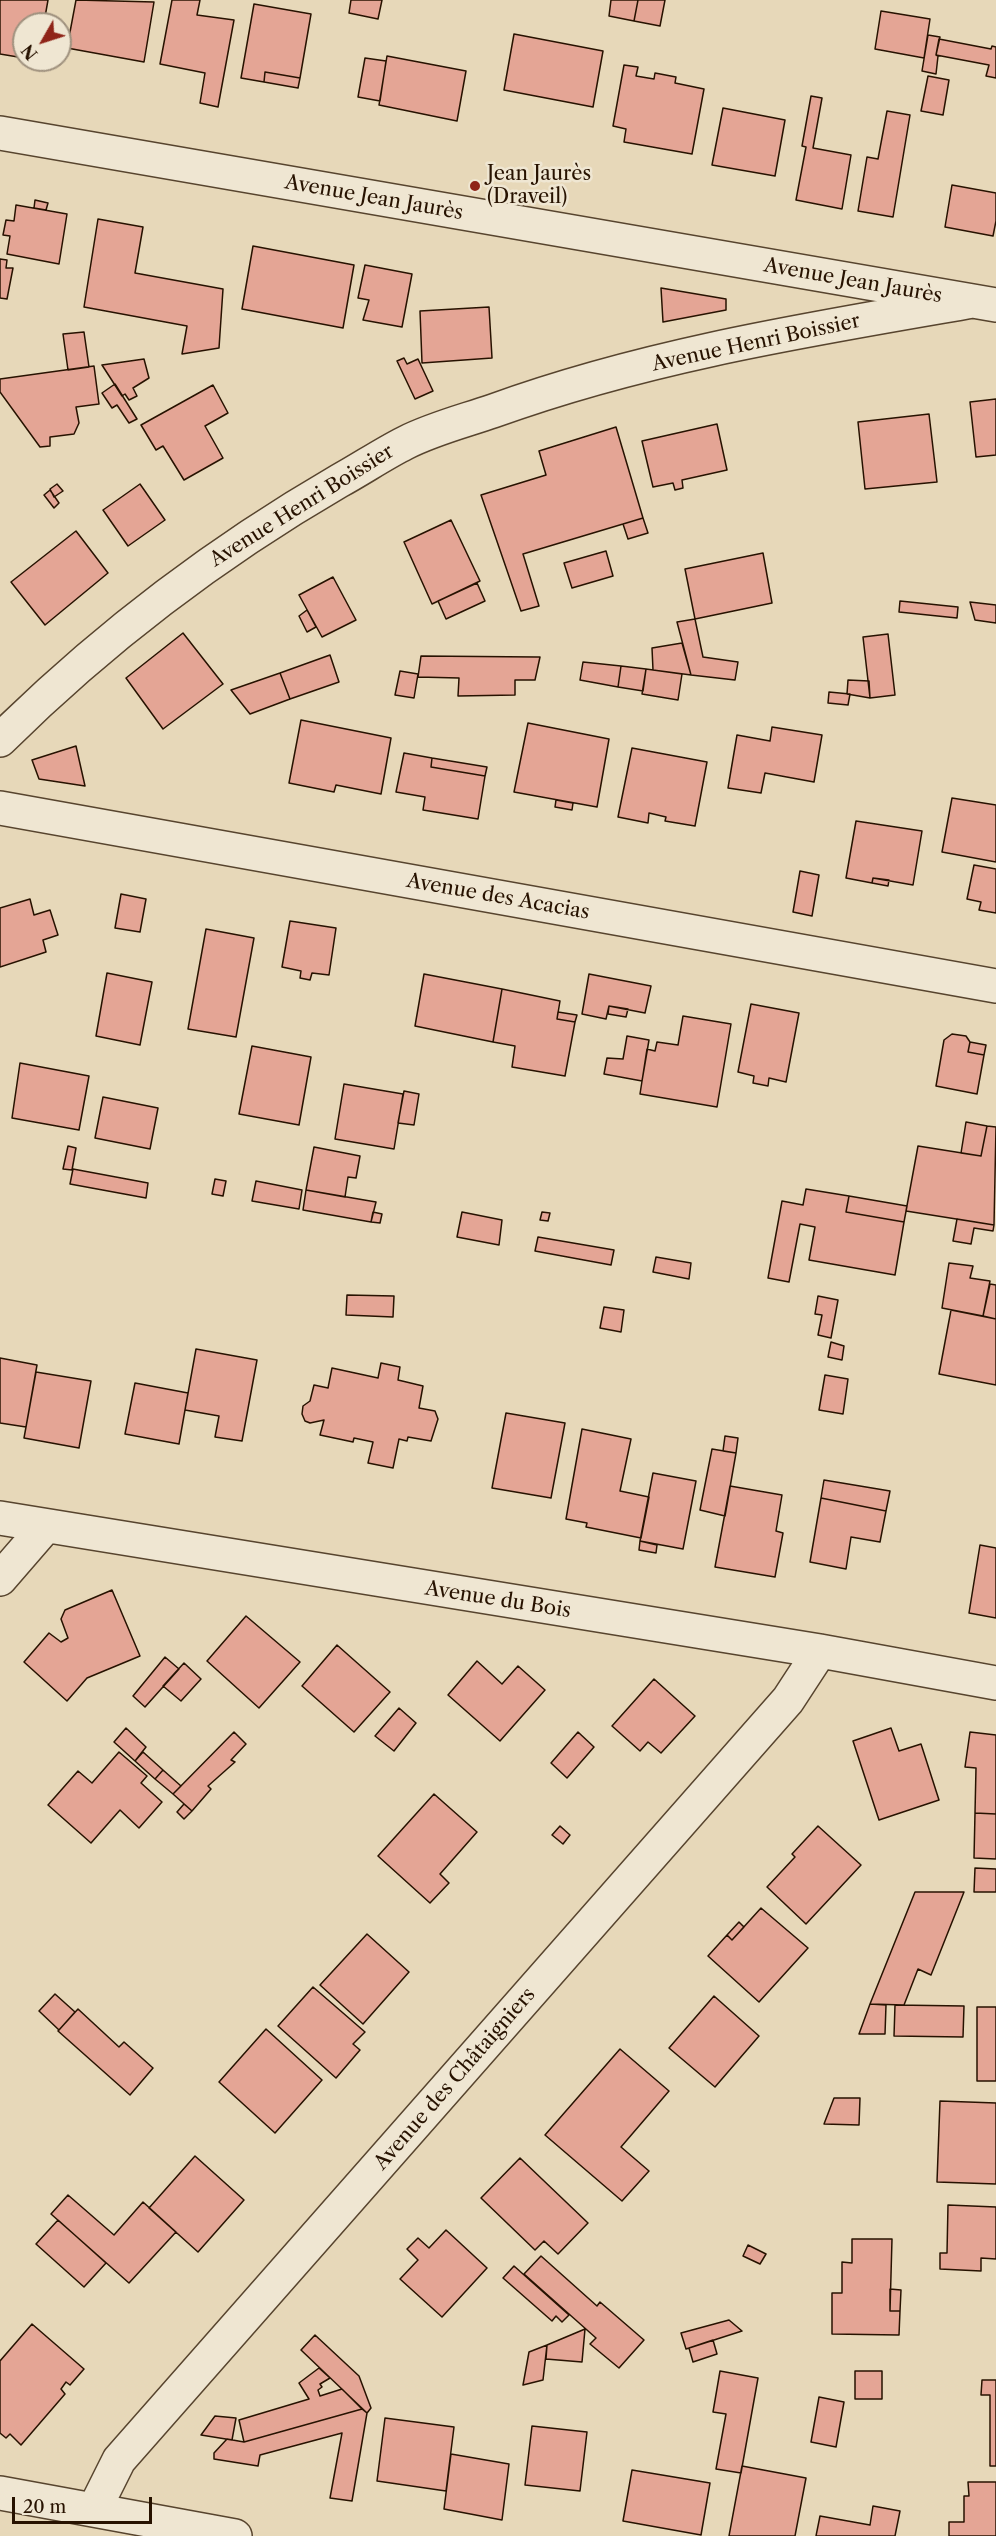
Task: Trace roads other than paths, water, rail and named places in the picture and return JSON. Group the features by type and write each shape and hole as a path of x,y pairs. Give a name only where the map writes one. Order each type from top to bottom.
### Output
{"street":[{"name":"Avenue Jean Jaurès","path":"0,133 984,303"},
{"name":"Avenue Henri Boissier","path":"0,740 43,697 112,637 185,581 284,513 407,442 545,392 664,361 783,334 984,303"},
{"name":"Avenue des Acacias","path":"0,808 996,986"},
{"name":"Avenue du Bois","path":"0,1518 820,1651 996,1683"},
{"path":"0,1579 45,1527"},
{"name":"Avenue des Châtaigniers","path":"94,2510 119,2460 788,1700 820,1651"},
{"path":"0,2493 235,2536"}],"place":[{"name":"Jean Jaurès (Draveil)","path":"475,186"}]}
